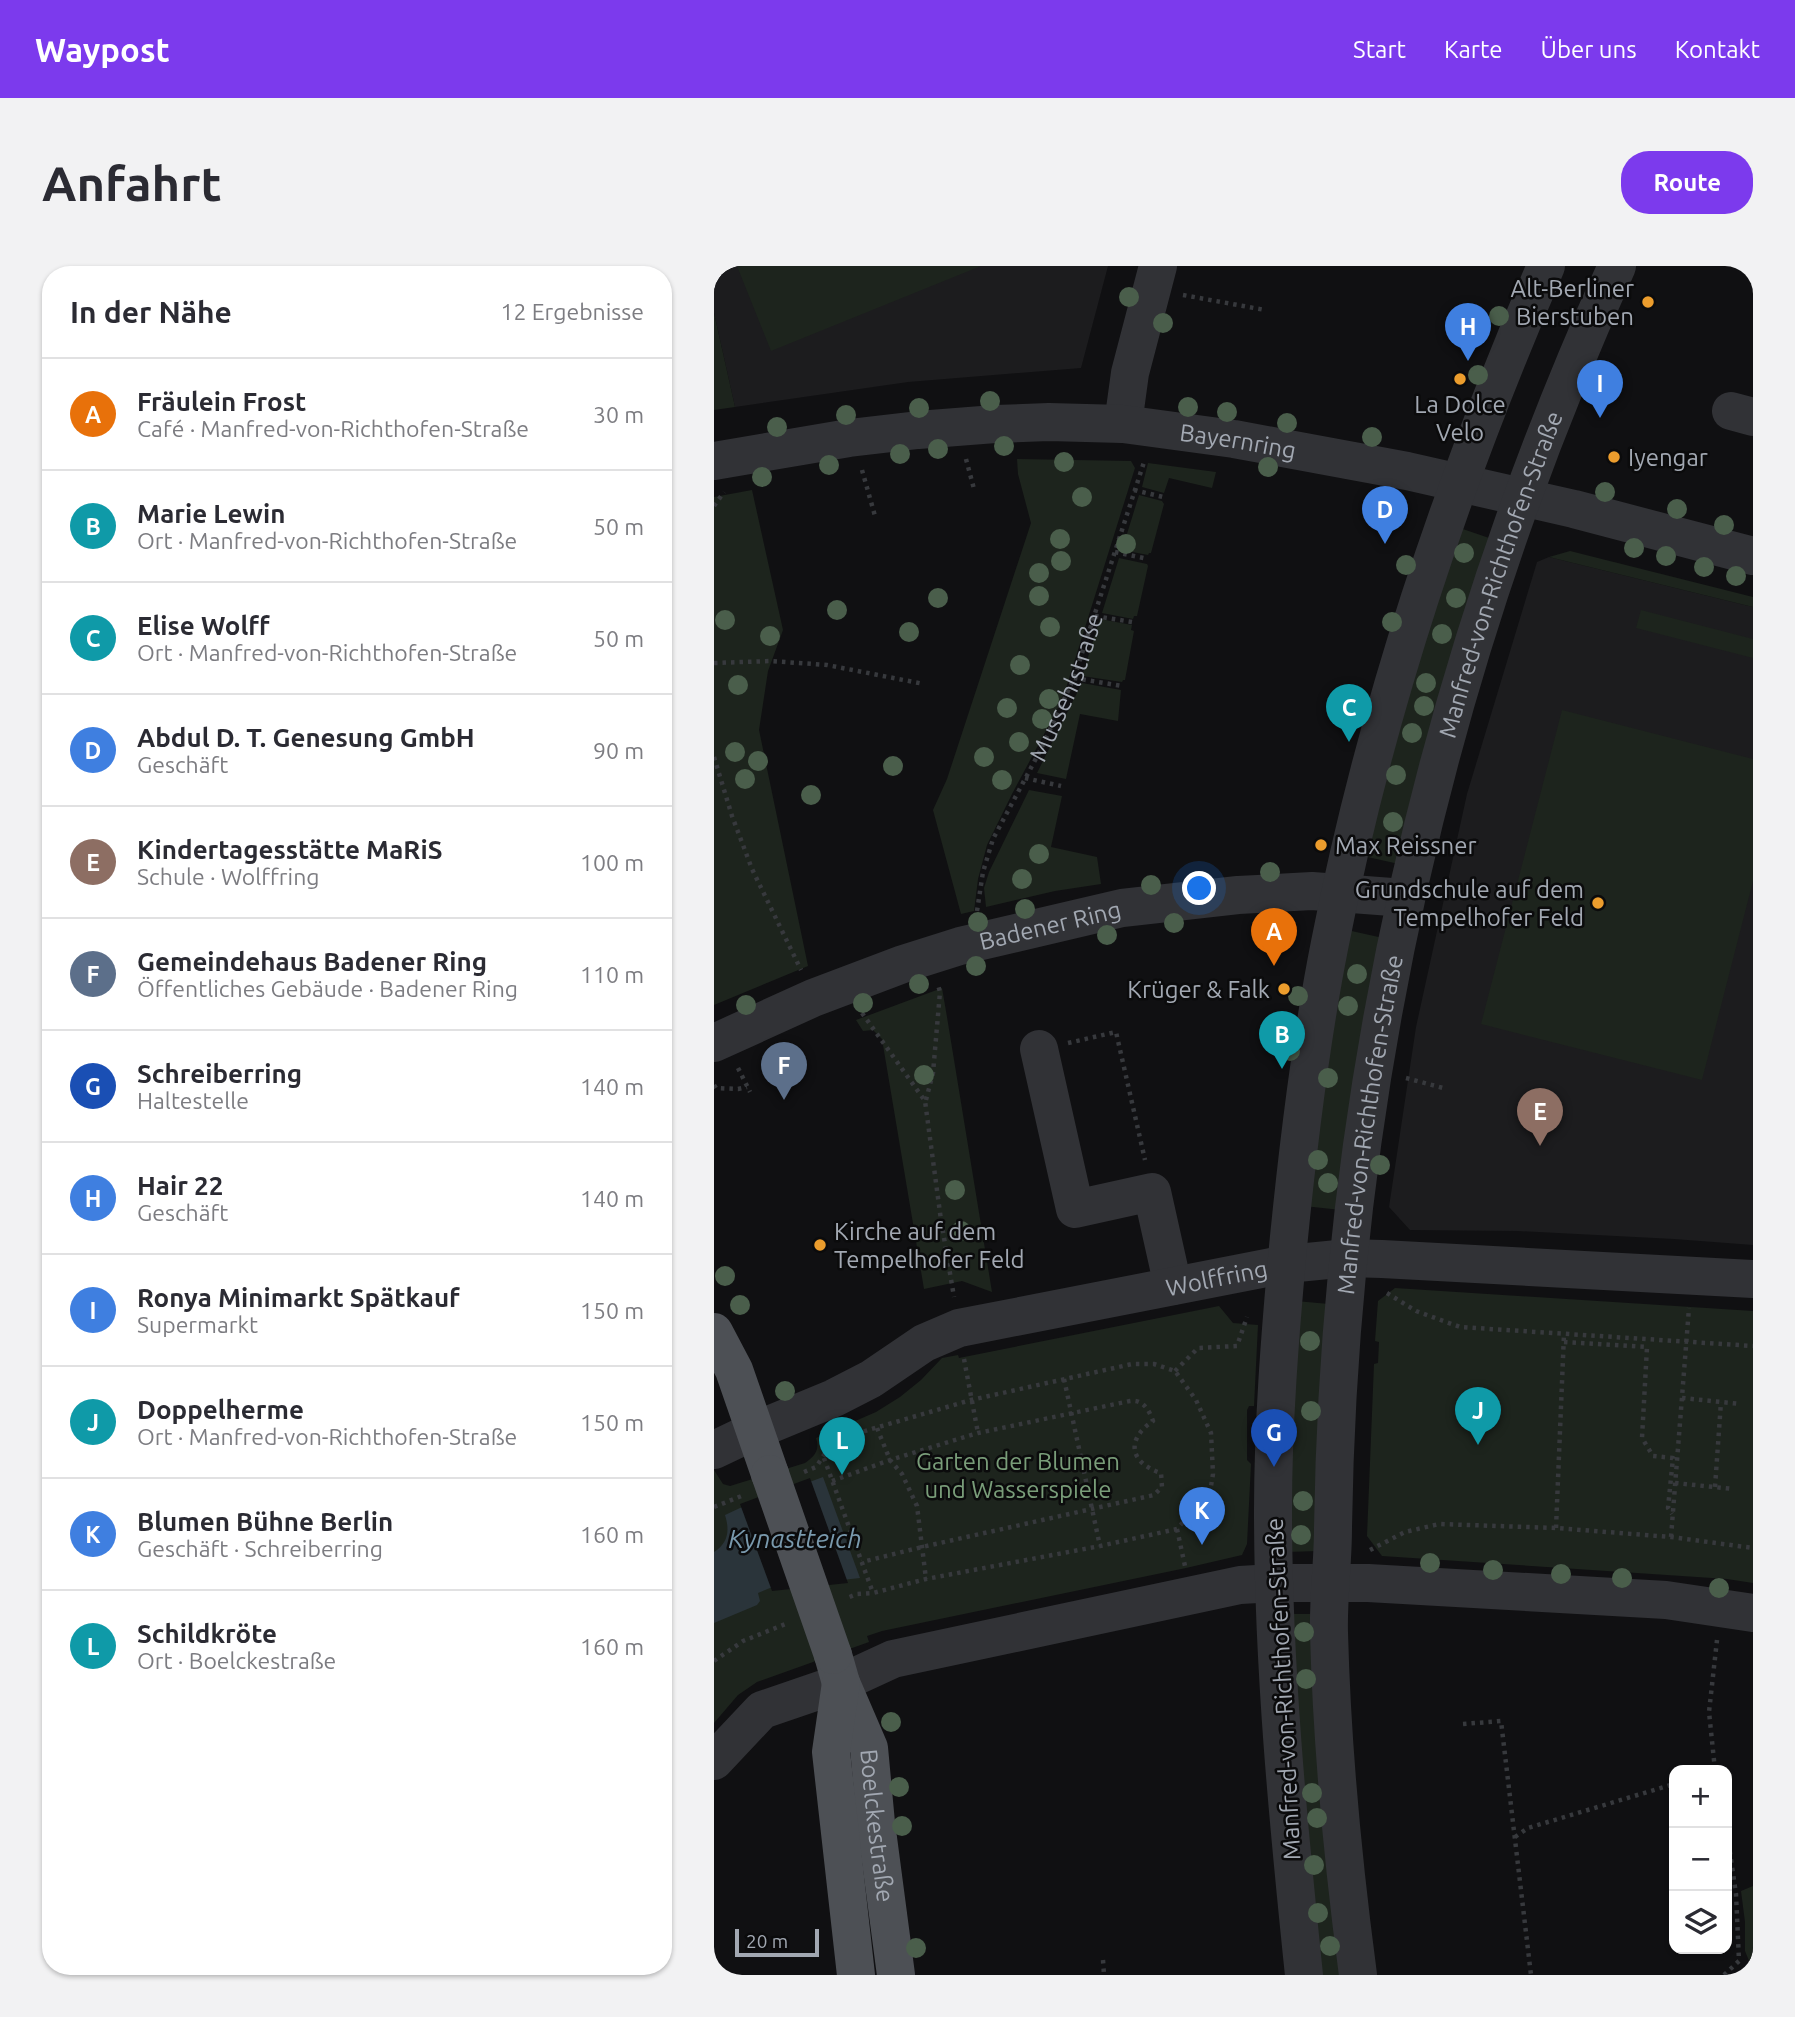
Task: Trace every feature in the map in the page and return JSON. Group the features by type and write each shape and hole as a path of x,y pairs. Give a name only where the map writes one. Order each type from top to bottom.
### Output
{"main road":[{"name":"Boelckestraße","path":"714,1332 734,1370 769,1482 837,1669 869,1748 896,1975"},
{"name":"Boelckestraße","path":"714,1394 754,1431"},
{"name":"Boelckestraße","path":"837,1669 831,1752 856,1975"}],"street":[{"name":"Manfred-von-Richthofen-Straße","path":"1304,1975 1281,1708 1274,1583 1274,1455 1281,1323 1294,1187 1311,1058 1341,892 1361,803 1414,612 1505,360 1546,266"},
{"name":"Manfred-von-Richthofen-Straße","path":"1358,1975 1347,1888 1332,1717 1328,1628 1343,1304 1369,1098 1405,898 1470,653 1523,497 1566,384 1617,266"},
{"path":"1135,438 1130,373 1168,280"},
{"name":"Bayernring","path":"720,474 835,440 918,430 1035,422 1135,438 1234,439 1407,471 1523,497 1753,556"},
{"name":"Badener Ring","path":"714,1043 847,984 960,946 1122,908 1238,895 1312,891 1405,898"},
{"path":"1039,1049 1075,1209 1152,1192 1173,1286"},
{"name":"Wolffring","path":"714,1451 754,1431 834,1398 870,1379 924,1343 959,1328 1287,1264 1348,1258 1753,1279"},
{"path":"714,1761 762,1710 837,1669 1240,1585 1368,1583 1666,1600 1753,1613"}],"path":[{"path":"1168,280 1265,310"},
{"name":"Mussehlstraße","path":"977,917 978,895 999,826 1058,715 1095,616 1134,490 1135,438"},
{"path":"964,454 974,489"},
{"path":"860,465 875,516"},
{"path":"714,506 720,474"},
{"path":"1134,490 1163,497"},
{"path":"1115,552 1148,559"},
{"path":"1095,616 1132,622"},
{"path":"714,663 771,661 827,665 924,684"},
{"path":"1074,678 1122,686"},
{"path":"714,757 752,869 804,975"},
{"path":"1025,778 1061,786"},
{"path":"937,982 940,992 933,1073 925,1101 956,1306"},
{"path":"859,1010 925,1101"},
{"path":"1039,1049 1116,1032 1152,1192"},
{"path":"714,1085 716,1088 749,1090 740,1073"},
{"path":"1398,1076 1447,1089"},
{"path":"1381,1291 1389,1293 1416,1311 1460,1327 1753,1346"},
{"path":"1671,1537 1690,1300"},
{"path":"1175,1371 1198,1348 1237,1346 1245,1324"},
{"path":"1556,1528 1564,1334"},
{"path":"1564,1342 1647,1347 1642,1438 1653,1456 1673,1458 1668,1508 1672,1514"},
{"path":"964,1357 978,1433"},
{"path":"714,1507 769,1482 816,1467 834,1440 971,1399 1132,1364 1154,1364 1175,1371 1196,1400 1211,1433 1213,1474 1210,1492 1177,1529 926,1579 873,1593 824,1458"},
{"path":"1064,1379 1100,1546"},
{"path":"1682,1398 1741,1404"},
{"path":"832,1481 978,1433 1137,1400 1145,1405 1153,1421 1140,1432 1134,1446 1142,1464 1161,1473 1162,1487 1154,1495 922,1546 862,1562"},
{"path":"1715,1487 1721,1402"},
{"path":"877,1428 890,1460 902,1474 917,1506 926,1579"},
{"path":"1675,1483 1733,1489"},
{"path":"1360,1555 1405,1532 1439,1524 1556,1528 1671,1537 1753,1548"},
{"path":"1177,1529 1186,1569"},
{"path":"1714,1765 1709,1712 1717,1638"},
{"path":"1463,1724 1501,1721 1531,1975"},
{"path":"1515,1838 1528,1828 1669,1786"},
{"path":"1724,1975 1739,1961 1732,1866"},
{"path":"1103,1960 1104,1975"}],"shaded area":[{"path":"714,266 1108,266 1081,368 908,382 735,407 714,313"},
{"name":"Grundschule auf dem Tempelhofer Feld","path":"1549,557 1753,607 1753,1245 1517,1231 1410,1230 1389,1207 1416,1027 1467,794 1537,562"}],"green space":[{"path":"737,266 981,266 771,351"},
{"path":"714,313 735,407 714,410"},
{"path":"1017,459 1131,461 1135,468 1067,685 1057,710 987,845 978,879 974,911 961,914 933,810 947,779 1031,523 1018,474"},
{"path":"1148,463 1216,472 1212,488 1169,478 1164,493 1142,487"},
{"path":"752,490 783,630 768,671 759,730 808,966 714,1005 714,497"},
{"path":"1139,495 1162,501 1164,504 1151,553 1148,555 1122,550"},
{"path":"1457,527 1492,539 1399,864 1363,856"},
{"path":"1570,551 1753,597 1753,607 1549,557"},
{"path":"1119,558 1148,566 1137,616 1133,619 1102,613"},
{"path":"1641,610 1753,639 1753,658 1636,628"},
{"path":"1100,619 1132,625 1131,630 1134,631 1125,680 1122,682 1082,676"},
{"path":"1082,683 1121,690 1118,721 1080,714 1066,779 1037,773"},
{"path":"1562,710 1753,759 1753,881 1702,1080 1481,1024"},
{"path":"1029,790 1062,796 1051,847 1097,857 1101,884 1055,891 986,907 984,888 989,872"},
{"path":"1347,930 1383,938 1341,1210 1304,1206"},
{"path":"942,988 992,1292 962,1281 924,1289 882,1039 873,1030 863,1031 856,1020"},
{"path":"1395,1288 1753,1311 1753,1583 1727,1579 1382,1556 1367,1536 1374,1364 1378,1363 1379,1342 1375,1341 1378,1301"},
{"path":"1296,1301 1329,1304 1319,1551 1286,1552"},
{"name":"Garten der Blumen und Wasserspiele","path":"1219,1306 1233,1323 1258,1325 1254,1406 1249,1406 1247,1410 1247,1460 1251,1464 1247,1544 1242,1555 882,1631 867,1636 869,1642 757,1682 738,1695 714,1723 714,1470 723,1484 730,1486 805,1463 816,1452 816,1438 876,1412 900,1397 942,1358 958,1355 959,1358"},
{"path":"1291,1614 1314,1614 1346,1975 1316,1975"},
{"path":"1753,1886 1753,1975 1739,1975 1752,1968 1745,1951 1741,1891"}],"water":[{"name":"Kynastteich","path":"823,1477 860,1578 770,1588 758,1593 760,1601 757,1605 714,1623 714,1552 727,1536 725,1515"}],"pier":[{"path":"810,1478 848,1583 772,1591 740,1504"}],"place":[{"name":"Alt-Berliner Bierstuben","path":"1648,302"},
{"name":"Hair 22","path":"1468,361"},
{"name":"La Dolce Velo","path":"1460,379"},
{"name":"Ronya Minimarkt Spätkauf","path":"1600,418"},
{"name":"Iyengar","path":"1614,457"},
{"name":"Abdul D. T. Genesung GmbH","path":"1385,544"},
{"name":"Elise Wolff","path":"1349,742"},
{"name":"Max Reissner","path":"1321,845"},
{"name":"Grundschule auf dem Tempelhofer Feld","path":"1598,903"},
{"name":"Fräulein Frost","path":"1274,966"},
{"name":"Krüger & Falk","path":"1284,989"},
{"name":"Marie Lewin","path":"1282,1069"},
{"name":"Gemeindehaus Badener Ring","path":"784,1100"},
{"name":"Kindertagesstätte MaRiS","path":"1540,1146"},
{"name":"Kirche auf dem Tempelhofer Feld","path":"820,1245"},
{"name":"Doppelherme","path":"1478,1445"},
{"name":"Schreiberring","path":"1274,1467"},
{"name":"Schildkröte","path":"842,1475"},
{"name":"Blumen Bühne Berlin","path":"1202,1545"}]}
